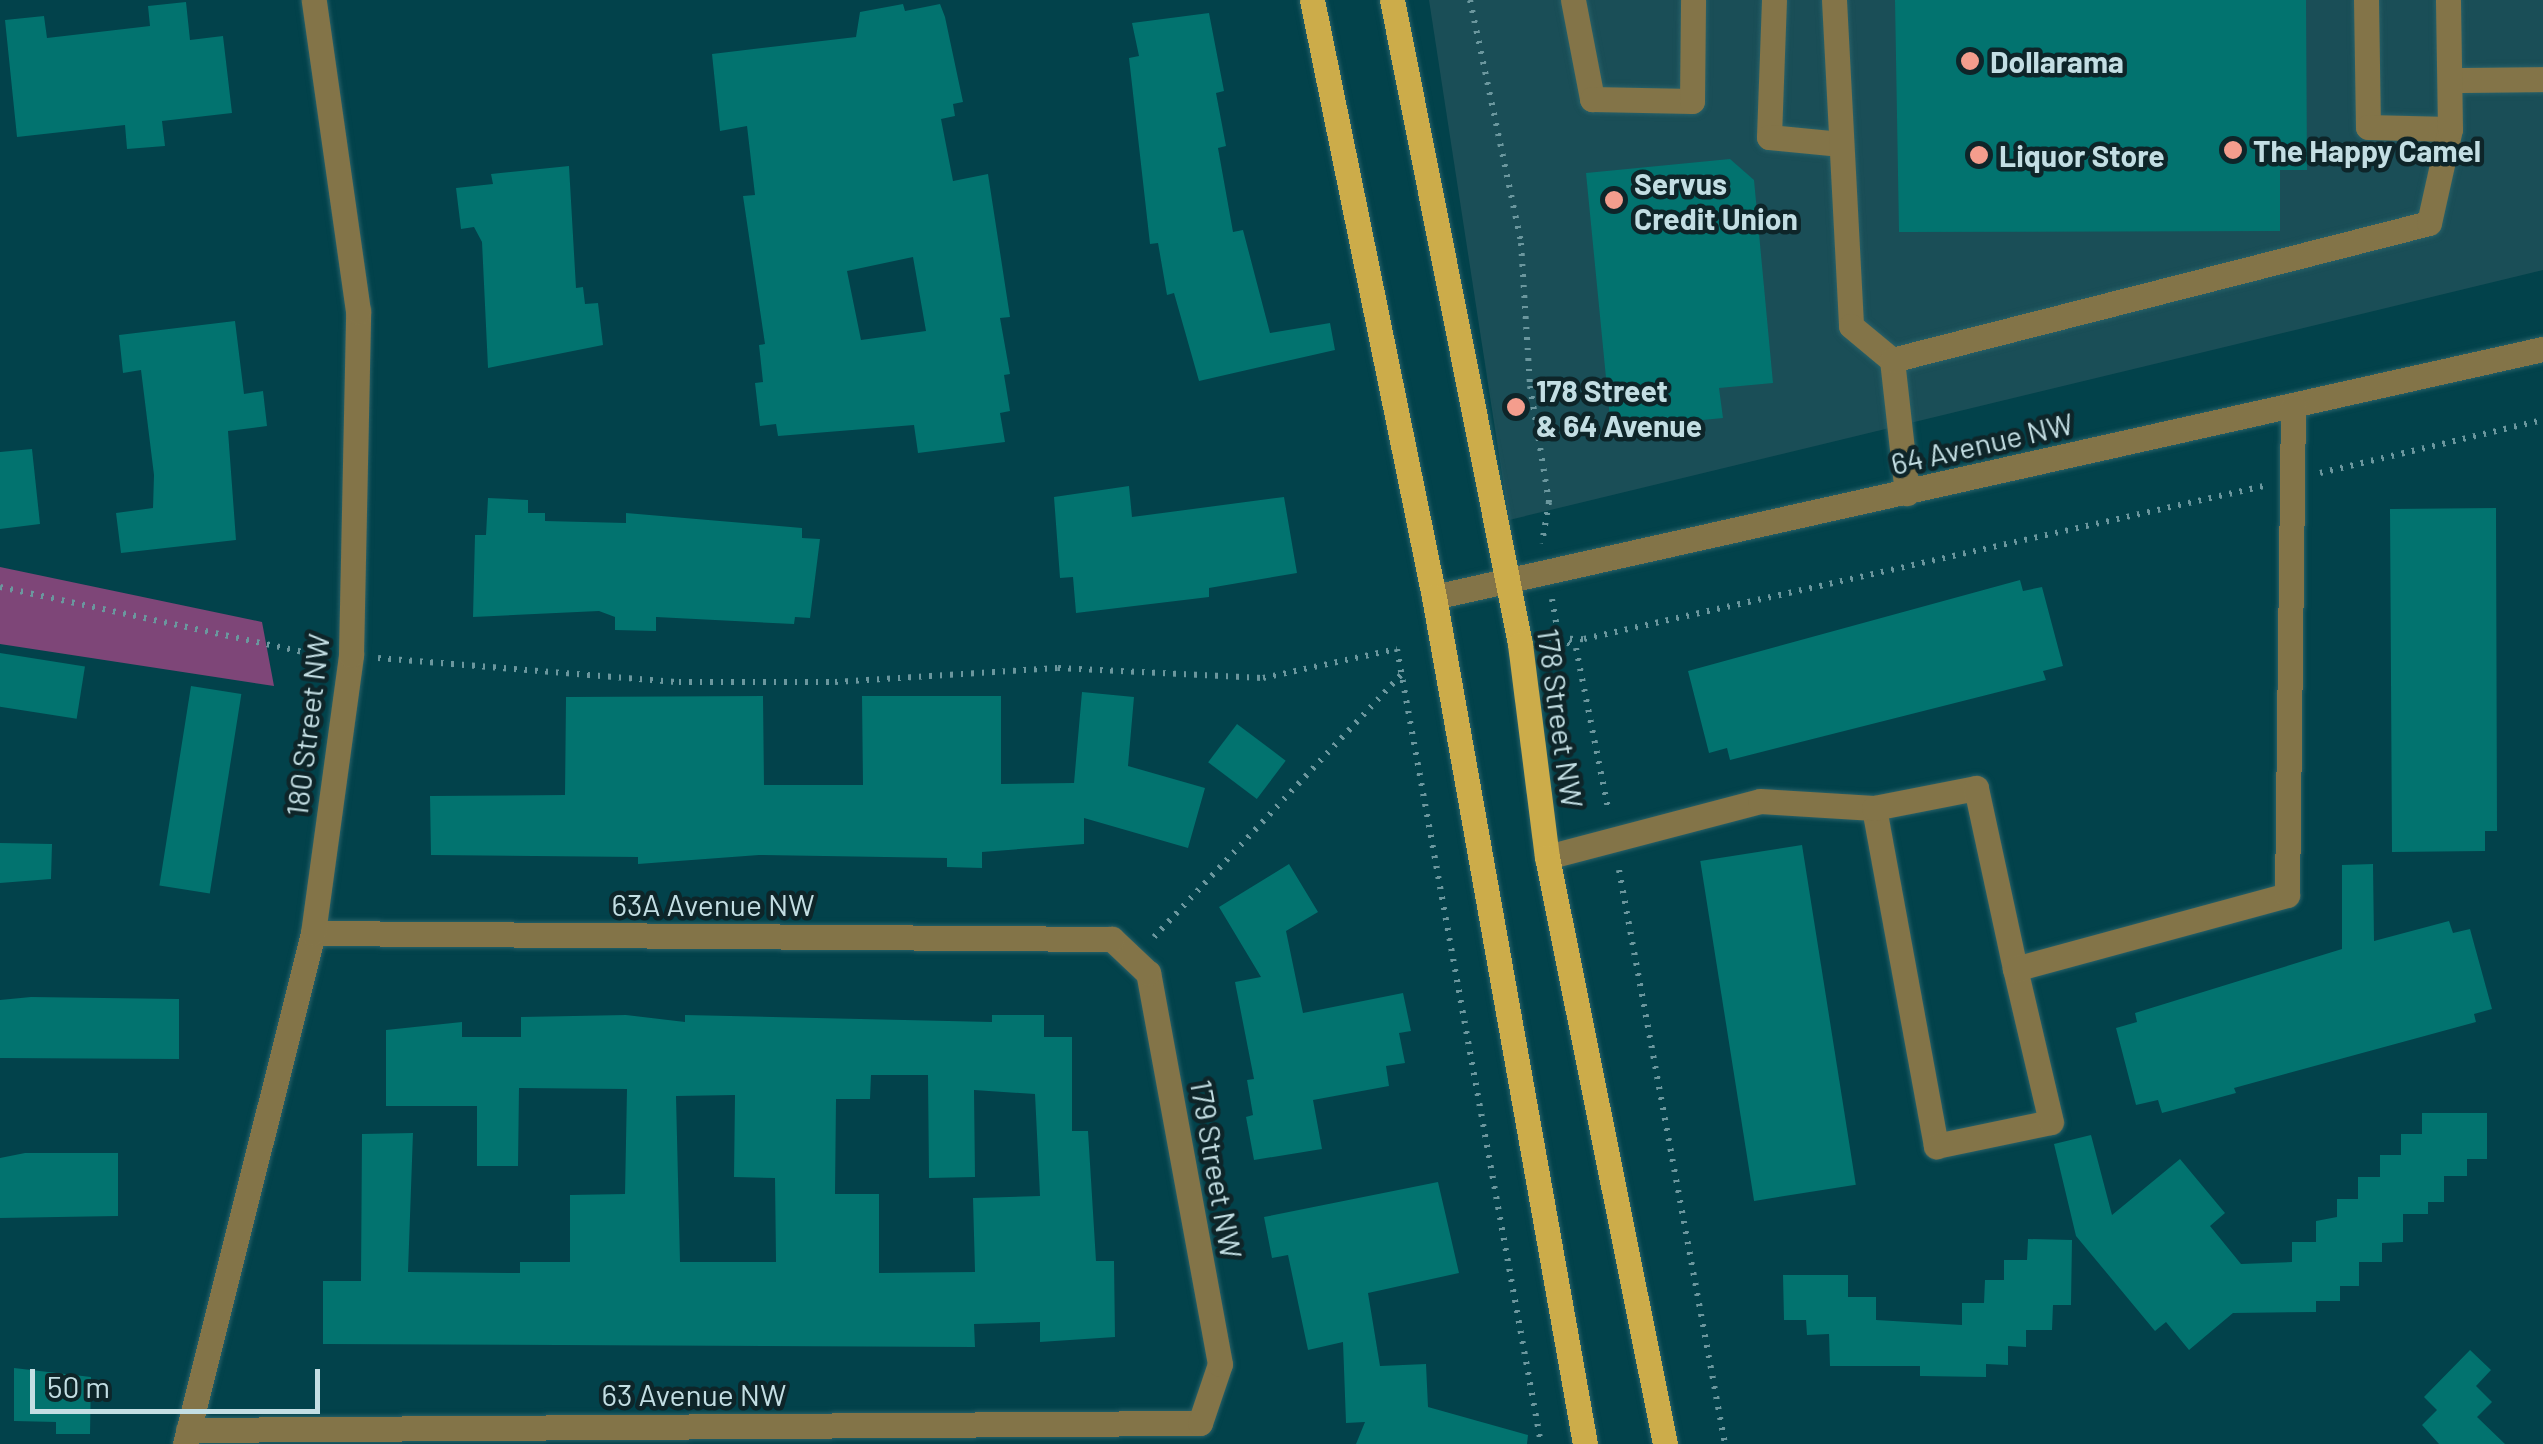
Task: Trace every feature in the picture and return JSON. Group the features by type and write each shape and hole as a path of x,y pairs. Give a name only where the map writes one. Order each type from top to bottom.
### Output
{"main road":[{"path":"1312,0 1434,597 1585,1444"},
{"name":"178 Street NW","path":"1392,0 1520,644 1547,857 1665,1444"}],"street":[{"name":"180 Street NW","path":"186,1437 313,933 351,654 358,311 314,0"},
{"path":"1573,0 1592,99 1692,101 1693,0"},
{"path":"1774,0 1770,137 1841,144"},
{"path":"1834,0 1852,326 1892,360 1907,493"},
{"path":"2366,0 2368,128 2450,129"},
{"path":"1892,360 2429,223 2450,129 2448,0"},
{"path":"2452,80 2543,78"},
{"name":"64 Avenue NW","path":"1434,597 1547,576 2543,349"},
{"path":"2015,970 2287,895 2298,478 2293,406"},
{"path":"1547,857 1760,801 1874,808 1976,788 2051,1122 1936,1146 1874,808"},
{"name":"63A Avenue NW","path":"313,933 1112,939"},
{"name":"179 Street NW","path":"1112,939 1148,973 1220,1364 1200,1423"},
{"name":"63 Avenue NW","path":"186,1437 1200,1423"}],"path":[{"path":"1470,0 1520,243 1530,386 1550,502 1541,547 1559,636 1576,648 1724,1444"},
{"path":"1520,644 1559,636 1584,639 2543,420"},
{"path":"0,587 305,657 351,654 679,682 835,682 1058,668 1263,678 1397,649 1541,1444"},
{"path":"1133,958 1403,672 1445,661"}],"shaded area":[{"path":"1429,0 2543,0 2543,270 1509,520"},
{"path":"0,567 262,622 274,686 0,644"}],"building":[{"path":"1895,0 2306,0 2307,170 2280,170 2280,231 1899,232"},
{"path":"186,2 190,40 223,36 232,113 162,121 165,146 127,149 125,125 17,137 5,20 44,16 47,38 150,26 148,6"},
{"path":"903,4 905,11 940,4 945,17 963,102 953,104 955,116 941,119 953,181 988,174 1010,317 1000,318 1010,374 1004,375 1010,411 1000,413 1005,442 918,453 914,425 778,436 776,424 760,426 755,383 763,382 759,345 765,344 743,196 755,195 747,126 720,131 712,54 856,37 860,12","holes":["913,257 926,331 861,340 847,271"]},
{"path":"1209,13 1224,91 1216,93 1226,146 1218,148 1233,232 1243,230 1270,333 1330,323 1335,350 1199,381 1174,293 1167,295 1158,243 1150,244 1129,58 1139,56 1132,23"},
{"path":"1730,159 1754,180 1773,383 1719,388 1723,418 1611,429 1586,173"},
{"path":"569,166 576,288 583,287 585,304 598,303 603,345 488,368 482,242 474,227 461,229 456,188 493,184 491,174"},
{"path":"235,321 244,394 263,391 267,426 228,431 236,540 121,553 116,513 153,508 154,475 141,370 123,373 119,335"},
{"path":"32,449 40,524 0,529 0,452"},
{"path":"1129,486 1132,517 1284,497 1297,573 1209,588 1209,597 1076,613 1073,577 1060,578 1054,497"},
{"path":"488,498 528,500 528,513 545,513 545,521 626,523 626,513 802,528 802,538 820,539 810,618 795,617 794,624 656,617 656,631 615,630 615,617 599,611 473,617 475,535 486,535"},
{"path":"2496,508 2497,831 2485,831 2485,851 2392,852 2390,509"},
{"path":"2020,580 2023,591 2042,587 2063,666 2043,671 2046,680 1730,760 1727,748 1709,753 1688,671"},
{"path":"0,653 85,666 77,719 0,707"},
{"path":"191,686 241,694 210,893 159,886"},
{"path":"1082,692 1134,697 1128,766 1205,788 1188,848 1084,818 1084,844 982,852 982,868 947,867 947,858 759,855 638,864 638,857 431,855 430,796 565,795 566,697 763,696 764,785 863,785 862,696 1001,696 1001,784 1074,783"},
{"path":"1237,724 1286,761 1257,799 1208,762"},
{"path":"0,843 52,844 51,879 0,883"},
{"path":"1802,845 1856,1185 1754,1201 1700,861"},
{"path":"1289,864 1318,912 1286,931 1303,1013 1403,993 1411,1031 1399,1033 1405,1063 1386,1066 1389,1086 1313,1100 1322,1149 1254,1160 1246,1117 1253,1115 1247,1080 1254,1079 1235,982 1261,977 1219,907"},
{"path":"2373,864 2374,941 2449,921 2453,933 2470,929 2492,1009 2474,1014 2476,1022 2234,1088 2236,1093 2162,1113 2158,1100 2136,1105 2116,1028 2137,1022 2135,1013 2342,949 2342,865"},
{"path":"179,999 179,1059 0,1058 0,1000"},
{"path":"626,1015 685,1022 685,1015 992,1022 992,1015 1044,1015 1044,1037 1072,1037 1072,1131 1088,1131 1096,1261 1114,1261 1115,1337 1040,1342 1040,1322 974,1324 975,1347 323,1344 323,1281 361,1281 362,1134 413,1133 408,1272 520,1273 520,1262 570,1262 570,1195 625,1194 627,1089 519,1088 518,1166 477,1166 477,1106 386,1106 386,1030 462,1022 462,1037 521,1037 521,1017","holes":["871,1075 928,1075 929,1178 975,1177 974,1090 1035,1094 1040,1196 973,1198 975,1272 879,1273 879,1194 835,1194 836,1099 870,1099","735,1095 734,1177 775,1178 776,1262 680,1262 676,1096"]},
{"path":"2422,1113 2487,1113 2487,1159 2467,1159 2467,1176 2444,1176 2444,1202 2428,1202 2428,1214 2403,1214 2403,1242 2382,1243 2382,1262 2359,1262 2359,1286 2340,1286 2340,1301 2316,1301 2316,1312 2233,1313 2189,1350 2166,1322 2155,1331 2076,1236 2054,1144 2091,1135 2112,1215 2180,1159 2225,1213 2210,1226 2241,1264 2292,1262 2292,1242 2316,1242 2316,1221 2337,1217 2337,1199 2358,1199 2358,1177 2380,1177 2380,1155 2401,1155 2401,1134 2422,1134"},
{"path":"25,1153 118,1153 118,1216 0,1218 0,1158"},
{"path":"1438,1182 1459,1273 1368,1293 1380,1366 1426,1364 1428,1407 1528,1435 1527,1444 1356,1444 1365,1422 1346,1423 1343,1342 1308,1350 1288,1255 1272,1258 1264,1217"},
{"path":"2028,1239 2072,1240 2071,1305 2053,1305 2052,1330 2026,1330 2026,1347 2008,1346 2008,1365 1986,1364 1986,1377 1920,1376 1920,1366 1830,1366 1829,1334 1807,1335 1806,1320 1784,1320 1783,1275 1848,1275 1848,1297 1876,1297 1876,1320 1962,1325 1962,1303 1984,1303 1985,1280 2004,1280 2004,1260 2027,1260"},
{"path":"2470,1350 2491,1370 2476,1386 2492,1402 2477,1417 2505,1444 2439,1444 2422,1425 2437,1410 2424,1397"},
{"path":"14,1368 91,1377 90,1434 56,1434 56,1422 14,1421"}],"place":[{"name":"Dollarama","path":"1970,61"},
{"name":"The Happy Camel","path":"2233,150"},
{"name":"Liquor Store","path":"1979,155"},
{"name":"Servus Credit Union","path":"1614,200"},
{"name":"178 Street & 64 Avenue","path":"1516,407"}]}
